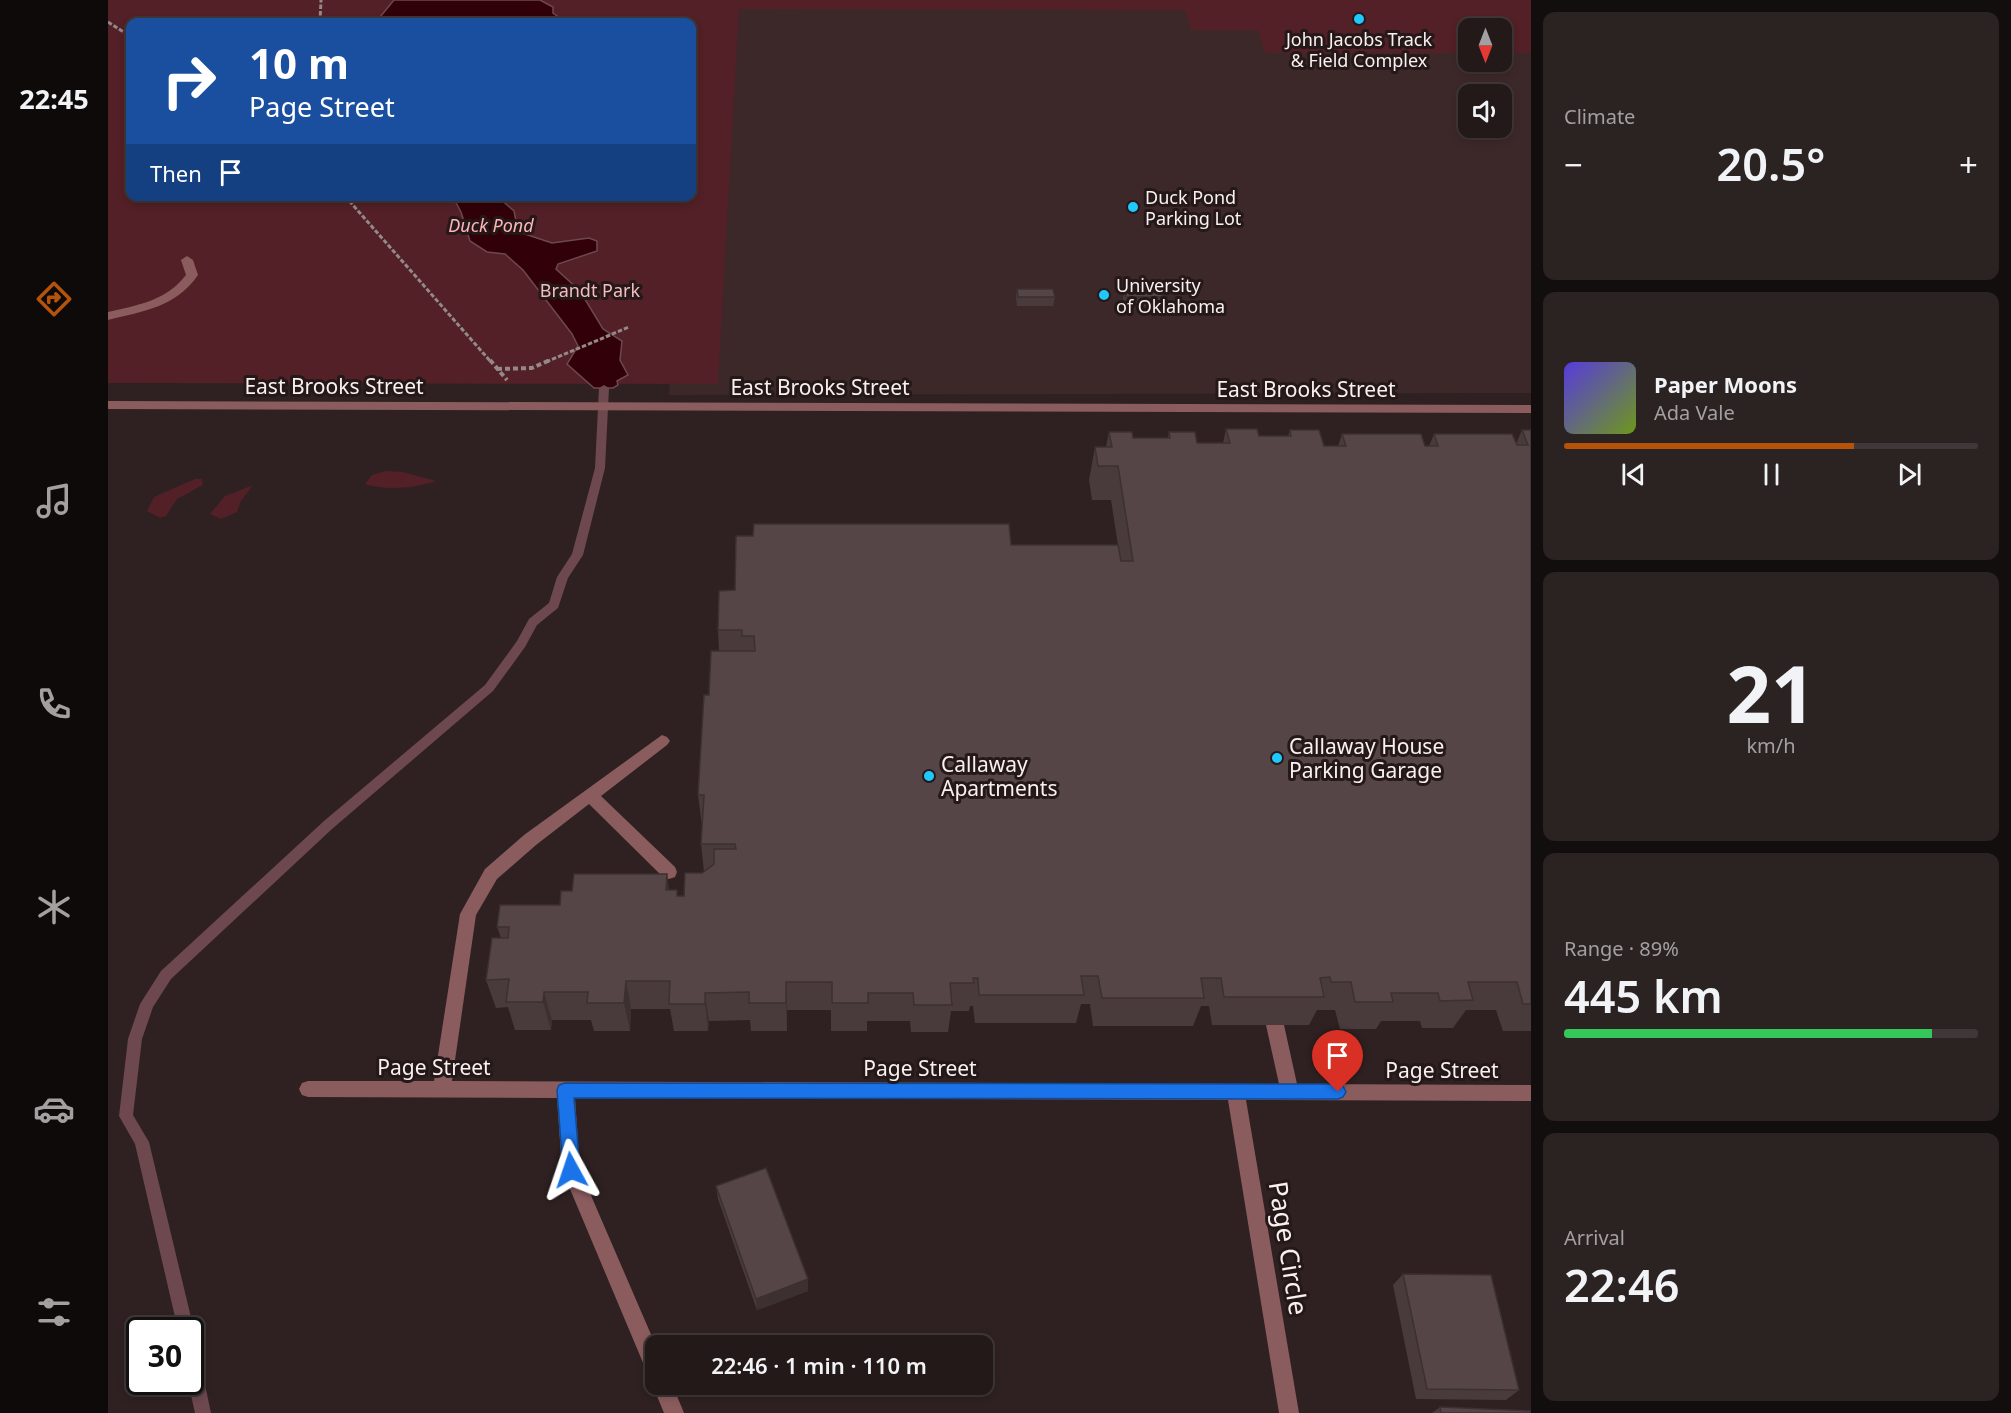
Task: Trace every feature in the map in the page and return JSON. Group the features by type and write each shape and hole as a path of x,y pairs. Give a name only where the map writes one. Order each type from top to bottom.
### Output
{"street":[{"path":"108,316 169,300 184,288 192,275 187,260"},
{"name":"East Brooks Street","path":"108,405 1531,409"},
{"path":"442,1089 468,914 491,874 530,840 662,741"},
{"path":"590,795 669,872"},
{"path":"1275,1025 1290,1092"},
{"name":"Page Street","path":"308,1089 1530,1094"},
{"path":"565,1090 571,1170 645,1344"},
{"name":"Page Circle","path":"1236,1091 1289,1413"},
{"path":"667,1395 674,1413"}],"path":[{"path":"320,18 321,0"},
{"path":"108,22 126,33"},
{"path":"349,201 511,384"},
{"path":"497,369 522,370 553,361 629,327"}],"shaded area":[{"name":"University of Oklahoma","path":"699,0 1531,0 1531,393 669,395 684,201 696,201"}],"green space":[{"name":"Brandt Park","path":"108,0 1531,0 1531,53 1512,53 1512,18 1458,18 1458,53 1265,53 1258,30 1191,30 1185,10 739,9 718,384 108,383"},
{"path":"385,471 403,472 436,481 401,488 365,484 372,475"},
{"path":"195,479 202,479 203,485 177,499 166,516 160,518 147,511 154,497"},
{"path":"253,485 241,501 237,512 221,519 210,514 225,496"}],"water":[{"path":"394,0 540,0 553,7 553,13 560,18 380,18"},
{"name":"Duck Pond","path":"455,201 503,201 514,211 517,226 522,233 552,243 589,238 597,241 597,251 558,264 556,269 580,291 603,329 622,341 620,360 628,375 617,381 618,385 613,388 594,388 567,364 578,346 572,334 523,270 505,254 487,252 470,241"}],"building":[{"path":"1017,289 1053,289 1055,297 1018,297"},
{"path":"1125,289 1161,289 1163,297 1126,297"},
{"name":"Callaway Apartments","path":"1226,429 1257,429 1259,436 1291,436 1290,430 1319,430 1324,446 1346,446 1342,434 1421,434 1425,446 1438,446 1434,434 1512,434 1517,445 1528,445 1522,430 1531,430 1531,1004 1523,1004 1517,982 1468,982 1473,1000 1440,1001 1438,993 1391,993 1393,1002 1355,1002 1351,982 1331,982 1330,977 1320,978 1324,997 1224,997 1221,978 1201,978 1204,998 1102,998 1098,976 1081,976 1084,995 979,995 978,978 973,978 974,983 950,983 952,1005 914,1005 913,993 868,993 868,1003 832,1003 832,982 786,982 786,1003 749,1003 749,992 705,993 705,1004 669,1004 670,981 626,981 624,1003 587,1003 588,992 544,992 543,1002 506,1002 509,979 486,980 492,938 508,938 509,927 497,927 500,905 560,905 561,891 572,891 574,874 667,874 666,890 677,890 677,896 684,896 685,873 702,873 714,864 714,849 736,849 735,844 701,844 704,795 698,795 704,695 709,695 711,651 755,651 754,636 742,636 742,630 718,630 719,591 735,590 736,536 753,536 754,524 1009,524 1011,545 1118,545 1121,561 1133,561 1118,466 1098,466 1095,447 1112,447 1109,432 1132,432 1133,438 1170,438 1169,432 1195,432 1197,443 1230,443"},
{"path":"766,1168 808,1279 756,1299 716,1186"},
{"path":"1403,1274 1491,1275 1519,1390 1427,1389"},
{"path":"1440,1407 1531,1411 1531,1413 1441,1413"}],"waterway":[{"path":"183,1317 142,1142 126,1116 135,1039 147,1004 166,975 328,825 489,688 521,644 533,622 554,605 563,577 577,555 600,468 604,388"},
{"path":"199,1395 203,1413"}],"place":[{"name":"John Jacobs Track & Field Complex","path":"1359,19"},
{"name":"Duck Pond Parking Lot","path":"1133,207"},
{"name":"University of Oklahoma","path":"1104,295"},
{"name":"Callaway House Parking Garage","path":"1277,758"},
{"name":"Callaway Apartments","path":"929,776"}],"route":[{"path":"571,1170 565,1090 1338,1092"}]}
